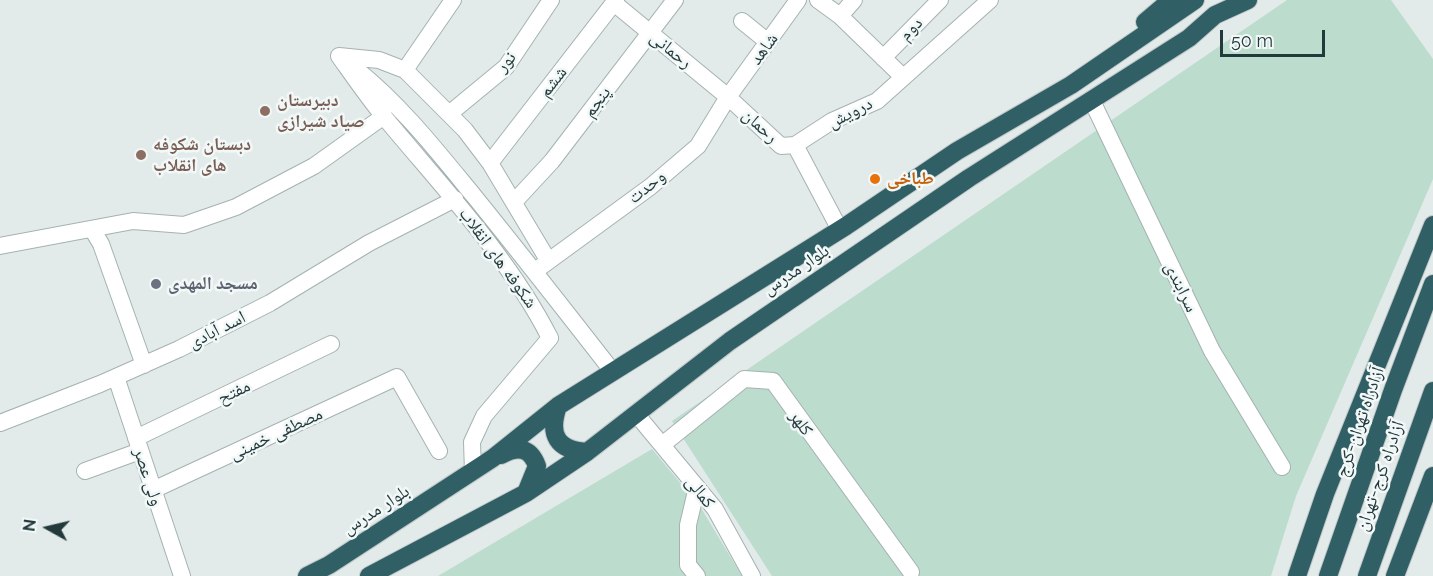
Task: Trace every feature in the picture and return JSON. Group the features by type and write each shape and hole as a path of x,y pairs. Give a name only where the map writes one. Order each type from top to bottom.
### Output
{"highway":[{"path":"1071,85 1171,0"},
{"path":"1071,85 1195,0"},
{"path":"1215,15 1227,0"},
{"name":"بلوار مدرس","path":"369,576 526,493 588,452 730,341 969,178 1189,38 1215,15 1248,0"},
{"name":"بلوار مدرس","path":"307,576 329,565 473,472 558,406 840,230 957,151 1071,85"},
{"path":"1297,576 1325,494 1433,225"},
{"name":"آزادراه تهران-کرج","path":"1328,576 1433,284"},
{"name":"آزادراه کرج-تهران","path":"1368,576 1433,391"},
{"path":"558,406 554,419 555,436 564,447 588,452"},
{"path":"493,458 513,449 523,448 533,456 537,466 526,493"},
{"path":"1395,576 1433,476"},
{"path":"1405,576 1433,504"}],"street":[{"path":"405,69 453,0"},
{"name":"نور","path":"449,114 506,67 551,0"},
{"name":"پنجم","path":"515,201 552,161 649,31 675,0"},
{"name":"شاهد","path":"728,97 798,0"},
{"path":"818,0 840,16 903,77"},
{"path":"840,16 855,0"},
{"name":"دوم","path":"883,58 940,0"},
{"name":"درویش","path":"795,145 832,121 876,101 990,0"},
{"name":"رحمانی","path":"615,1 728,97"},
{"name":"ششم","path":"490,163 615,1"},
{"path":"742,21 768,42"},
{"name":"شکوفه های انقلاب","path":"339,56 379,60 405,69 449,114 490,163 515,201 541,266"},
{"name":"شکوفه های انقلاب","path":"339,56 384,116 455,199 530,300 550,338 484,416 472,442 473,472"},
{"name":"شکوفه های انقلاب","path":"339,56 390,99 541,266 613,372"},
{"name":"رحمان","path":"728,97 781,146 795,145"},
{"name":"وحدت","path":"541,266 650,187 698,146 728,97"},
{"name":"سرابندی","path":"1092,101 1212,351 1282,467"},
{"path":"0,246 133,221 184,225 236,207 314,166 384,116"},
{"path":"795,145 840,230"},
{"name":"اسد آبادی","path":"0,423 144,365 270,303 369,243 455,199"},
{"path":"92,229 101,244 144,365"},
{"name":"مفتح","path":"85,471 331,344"},
{"name":"ولی عصر","path":"116,377 182,576"},
{"name":"مصطفی خمینی","path":"153,490 398,377 439,451"},
{"name":"کلهر","path":"662,445 744,378 773,381 912,572"},
{"name":"کمالی","path":"637,415 715,509 752,576"},
{"path":"697,487 688,525 688,565 697,576"}],"green space":[{"path":"1287,0 1391,0 1433,59 1433,179 1296,496 1271,576 772,576 672,421"},
{"path":"652,449 701,508 742,576 438,576"}],"place":[{"name":"دبیرستان صیاد شیرازی","path":"265,111"},
{"name":"دبستان شکوفه های انقلاب","path":"141,155"},
{"name":"طباخی","path":"875,179"},
{"name":"مسجد المهدی","path":"156,284"}]}
